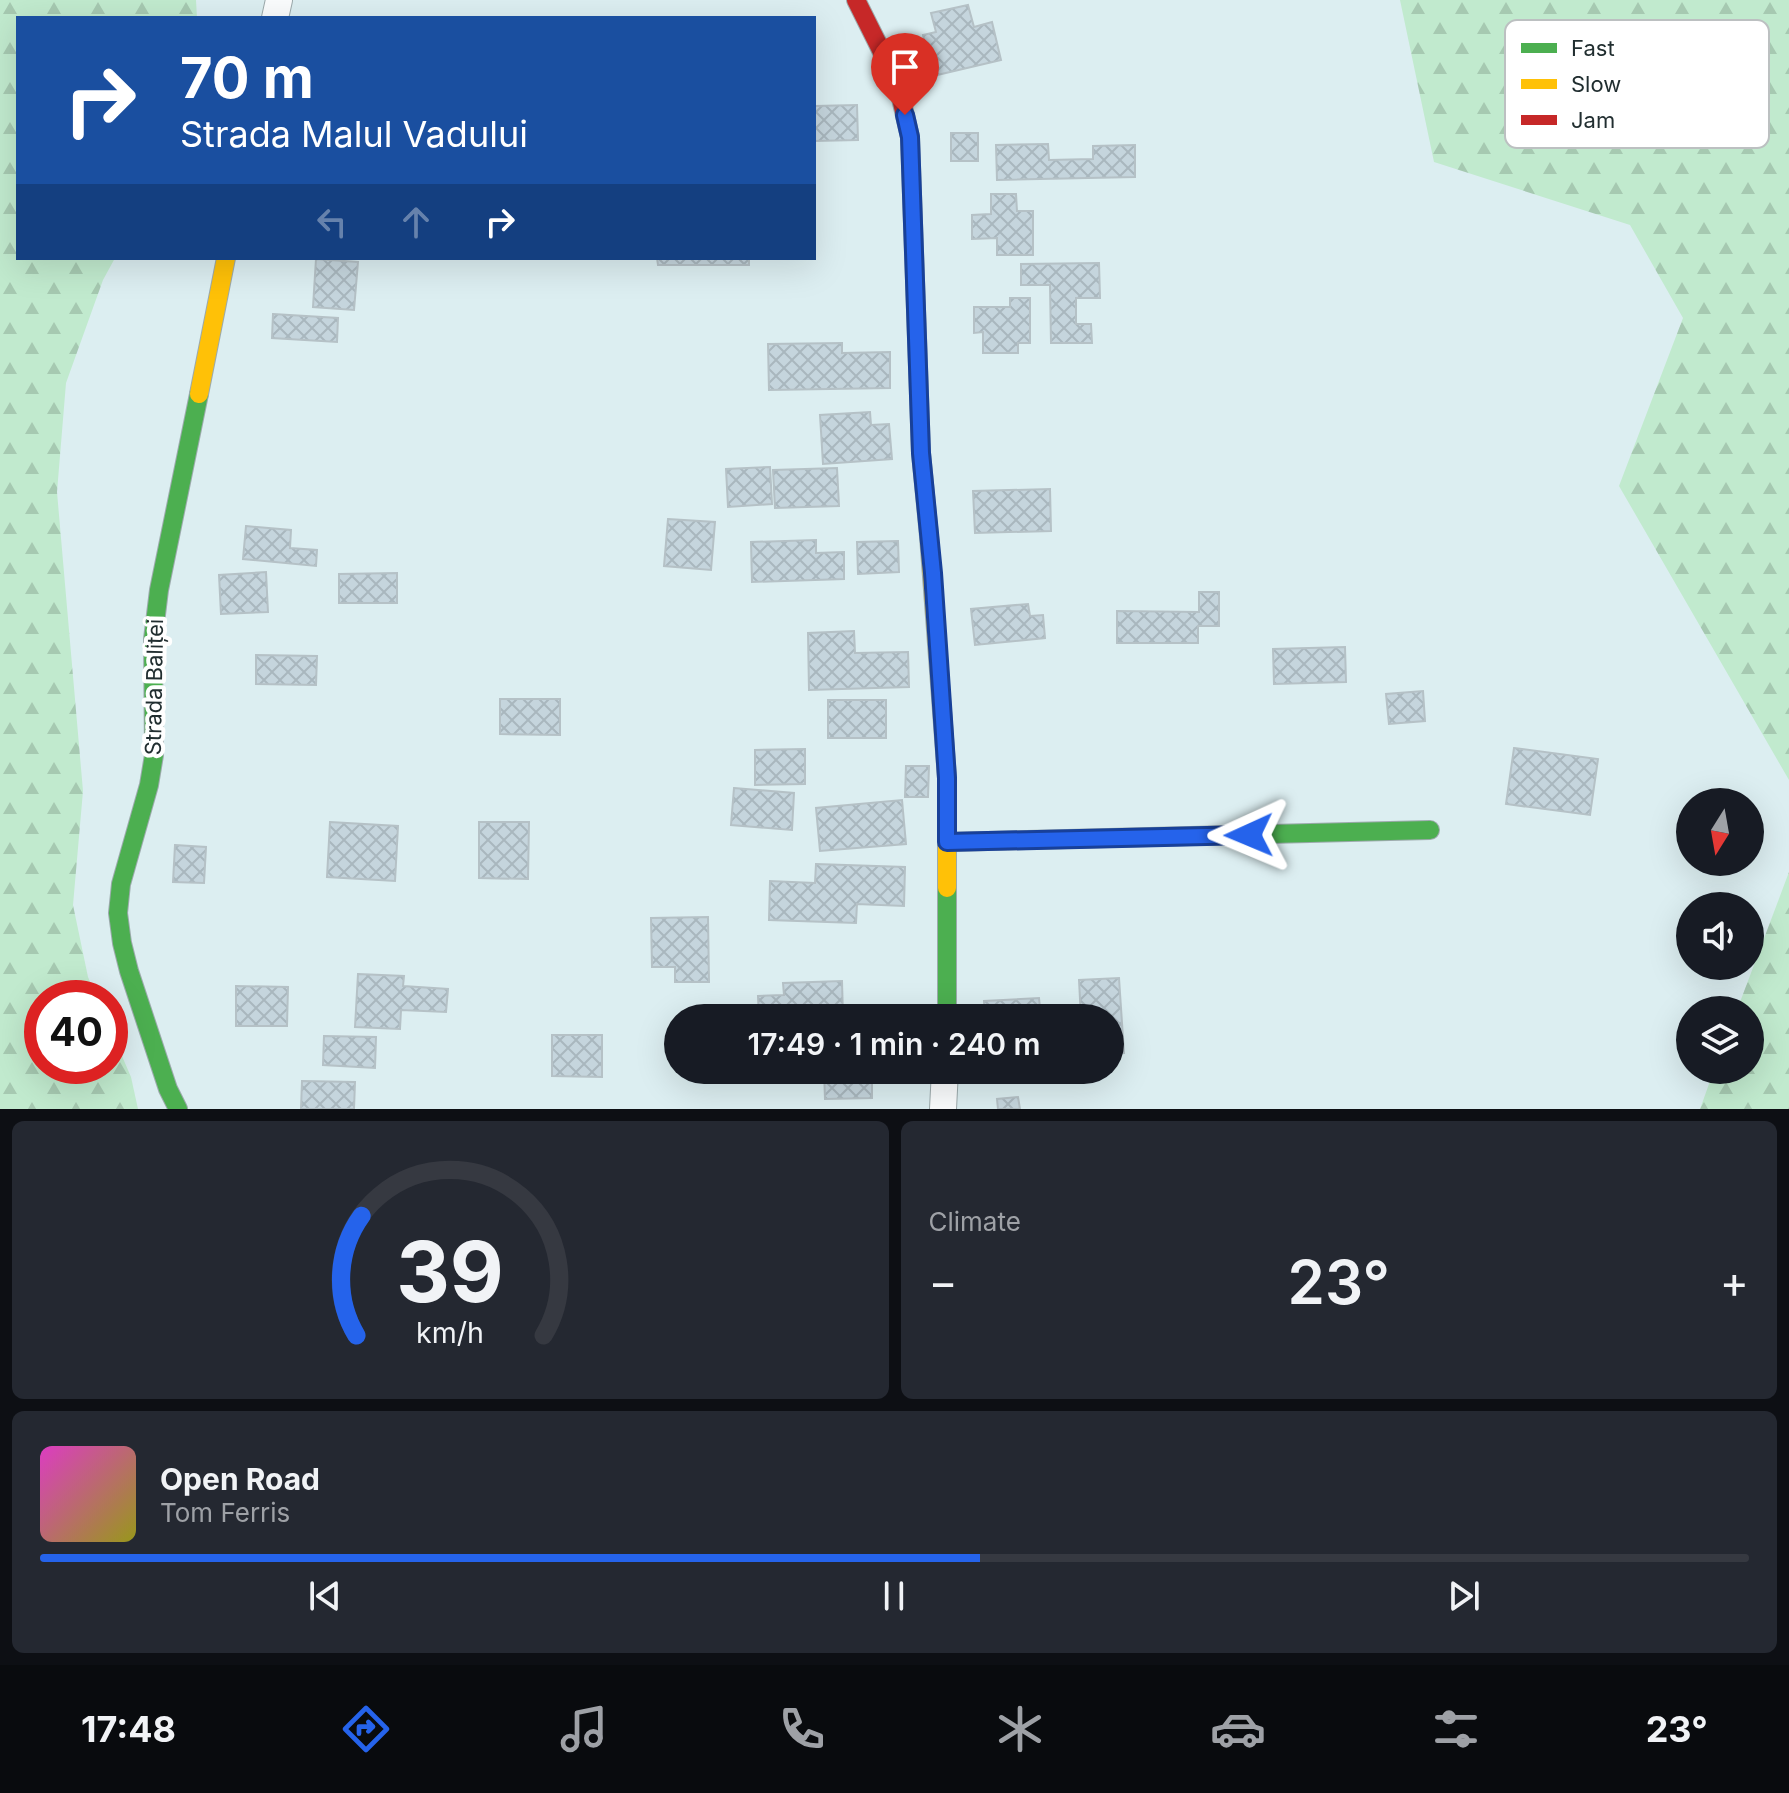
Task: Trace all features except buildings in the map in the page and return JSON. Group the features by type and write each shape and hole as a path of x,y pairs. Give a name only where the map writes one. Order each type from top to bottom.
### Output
{"street":[{"path":"856,0 900,94 910,137 921,453 946,762 947,1004"},
{"name":"Strada Baliței","path":"178,1109 168,1089 129,971 118,913 121,884 149,785 154,755 153,639 159,590 226,260"},
{"path":"947,842 1430,830"},
{"path":"943,1109 944,1084"}],"green space":[{"path":"0,0 196,0 197,16 16,16 16,260 114,260 103,280 66,383 57,492 83,791 73,905 89,980 24,980 24,1084 128,1084 128,1070 138,1109 0,1109"},
{"path":"1400,0 1789,0 1789,780 1619,486 1683,318 1630,225 1434,162"},
{"path":"1789,872 1789,1109 1700,1109 1709,1084 1764,1084 1764,996 1742,996 1748,980 1764,980 1764,938"}],"traffic: fast":[{"path":"178,1109 168,1089 129,971 118,913 121,884 149,785 154,755 153,639 159,590 199,394"},
{"path":"947,842 1430,830"},
{"path":"947,888 947,1004"}],"traffic: slow":[{"path":"199,394 226,260"},
{"path":"929,536 947,778 947,888"}],"traffic: jam":[{"path":"856,0 900,94 910,137 921,453 929,536"}],"route":[{"path":"905,115 910,137 921,453 947,778 947,842 1249,835"}]}
